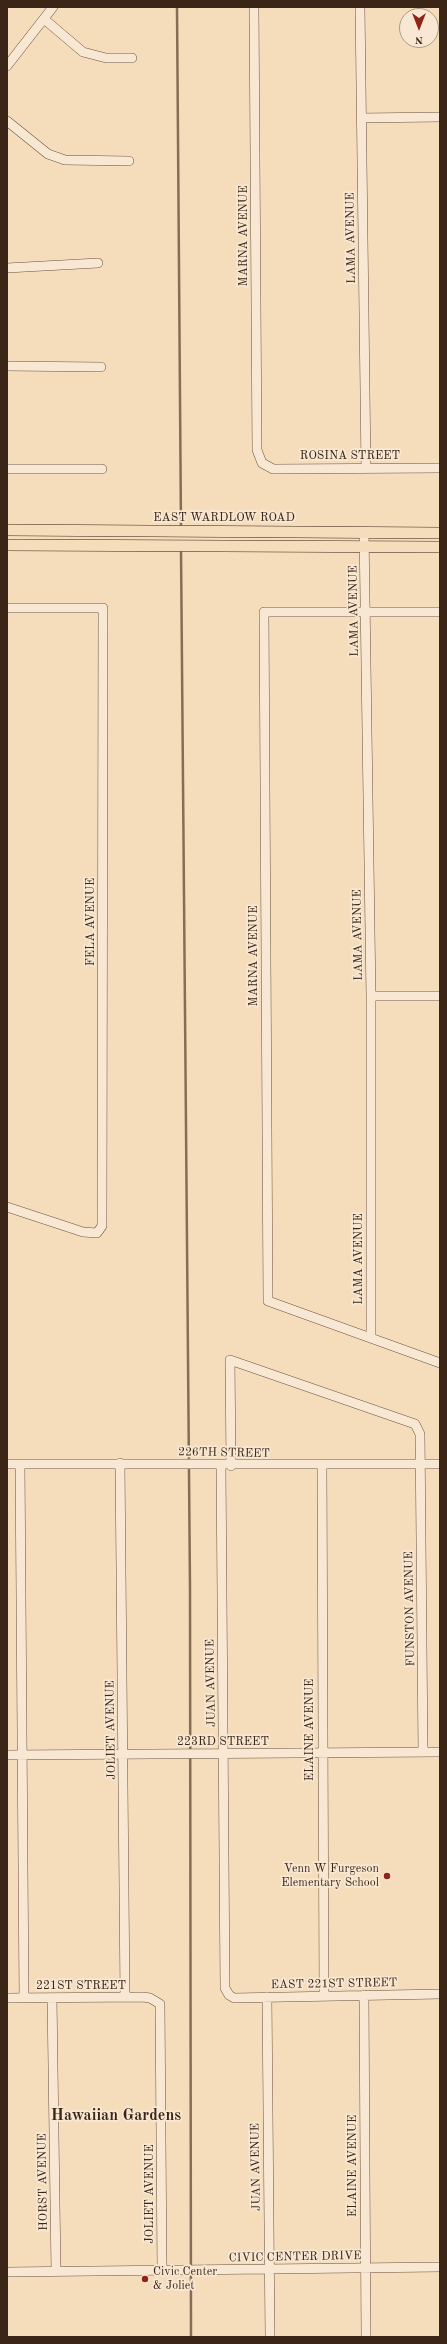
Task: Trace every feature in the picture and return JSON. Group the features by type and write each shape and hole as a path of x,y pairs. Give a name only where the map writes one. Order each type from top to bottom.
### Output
{"main road":[{"name":"EAST WARDLOW ROAD","path":"7,530 440,533"},
{"path":"7,545 440,547"}],"street":[{"path":"7,66 53,7"},
{"name":"MARNA AVENUE","path":"254,7 257,450 262,463"},
{"name":"LAMA AVENUE","path":"360,7 366,468"},
{"path":"44,19 83,52 106,58 132,58"},
{"path":"361,118 440,117"},
{"path":"7,121 48,154 65,160 129,161"},
{"path":"7,268 98,264"},
{"path":"7,366 101,367"},
{"name":"ROSINA STREET","path":"262,463 273,469 440,468"},
{"path":"7,469 102,469"},
{"name":"LAMA AVENUE","path":"364,532 371,996 371,1338"},
{"name":"FELA AVENUE","path":"7,608 103,608 102,1226 97,1233 83,1232 7,1207"},
{"name":"MARNA AVENUE","path":"366,612 264,612 268,1301 371,1338"},
{"path":"366,612 440,612"},
{"path":"371,996 440,996"},
{"path":"371,1338 440,1362"},
{"name":"FUNSTON AVENUE","path":"231,1466 230,1360 415,1424 420,1434 423,1752"},
{"name":"226TH STREET","path":"7,1464 120,1463 196,1464 221,1466 440,1464"},
{"name":"JOLIET AVENUE","path":"120,1463 124,1755 125,1997"},
{"path":"20,1464 24,1998"},
{"name":"ELAINE AVENUE","path":"322,1465 324,1995"},
{"name":"JUAN AVENUE","path":"221,1466 225,1988 229,1994"},
{"name":"223RD STREET","path":"7,1755 440,1752"},
{"name":"EAST 221ST STREET","path":"229,1994 234,1998 324,1995 440,1994"},
{"name":"ELAINE AVENUE","path":"364,1995 366,2337"},
{"name":"221ST STREET","path":"7,1998 143,1997 155,2001"},
{"name":"JUAN AVENUE","path":"267,1997 270,2337"},
{"name":"HORST AVENUE","path":"52,1998 56,2271"},
{"name":"JOLIET AVENUE","path":"155,2001 160,2004 161,2011 162,2270"},
{"name":"CIVIC CENTER DRIVE","path":"7,2272 440,2267"}],"waterway":[{"path":"177,7 181,529"},
{"path":"181,550 190,1588 191,2337"}],"place":[{"name":"Venn W Furgeson Elementary School","path":"387,1876"},
{"name":"Civic Center & Joliet","path":"145,2279"}],"district":[{"name":"Hawaiian Gardens","path":"116,2116"}]}
